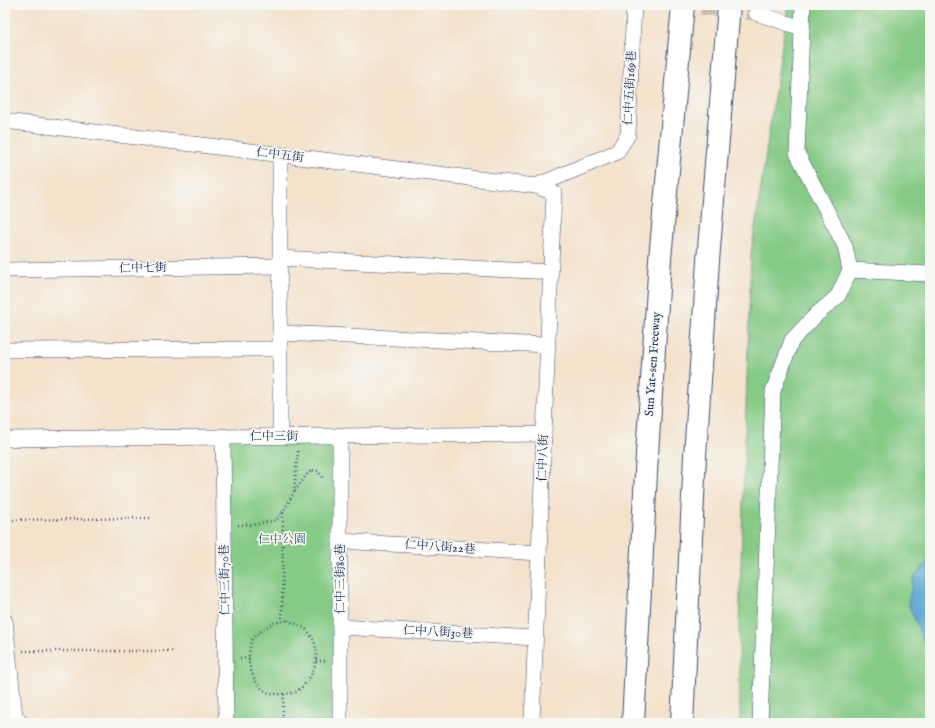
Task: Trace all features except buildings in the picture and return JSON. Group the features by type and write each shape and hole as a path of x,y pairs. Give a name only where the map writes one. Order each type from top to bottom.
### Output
{"highway":[{"name":"Sun Yat-sen Freeway","path":"633,723 647,454 660,259 683,5"},
{"path":"682,723 694,456 729,5"}],"street":[{"name":"仁中五街169巷","path":"536,186 617,152 628,135 634,5"},
{"path":"760,723 773,391 792,340 816,315 838,296 850,270 845,246 797,153 803,5"},
{"path":"756,13 802,28"},
{"name":"仁中五街","path":"5,121 536,186 554,193"},
{"path":"280,155 280,436"},
{"name":"仁中八街","path":"532,723 554,193"},
{"name":"仁中七街","path":"5,270 280,262 551,272"},
{"path":"850,270 930,274"},
{"path":"280,333 548,345"},
{"path":"5,350 280,349"},
{"name":"仁中三街","path":"5,439 544,434"},
{"name":"仁中三街80巷","path":"340,435 340,723"},
{"name":"仁中三街70巷","path":"223,436 226,723"},
{"name":"仁中八街22巷","path":"340,541 539,553"},
{"path":"5,621 15,716 21,723"},
{"name":"仁中八街30巷","path":"340,627 535,638"}],"path":[{"path":"294,492 298,454 297,436"},
{"path":"224,526 258,524 276,520 283,512 294,492 312,470 318,471 326,483 340,492"},
{"path":"282,622 283,512"},
{"path":"5,520 153,518"},
{"path":"288,620 304,628 313,638 317,654 314,671 305,683 296,692 284,694 268,693 256,683 250,667 249,652 253,637 272,623 288,620"},
{"path":"8,651 175,651"},
{"path":"282,723 284,694"}],"green space":[{"path":"788,5 930,5 930,723 740,723 739,625 751,254"},
{"name":"仁中公園","path":"340,435 340,723 226,723 223,436"}],"water":[{"path":"930,560 930,655 908,604 914,577"}],"tunnel":[{"path":"678,5 756,13"}]}
